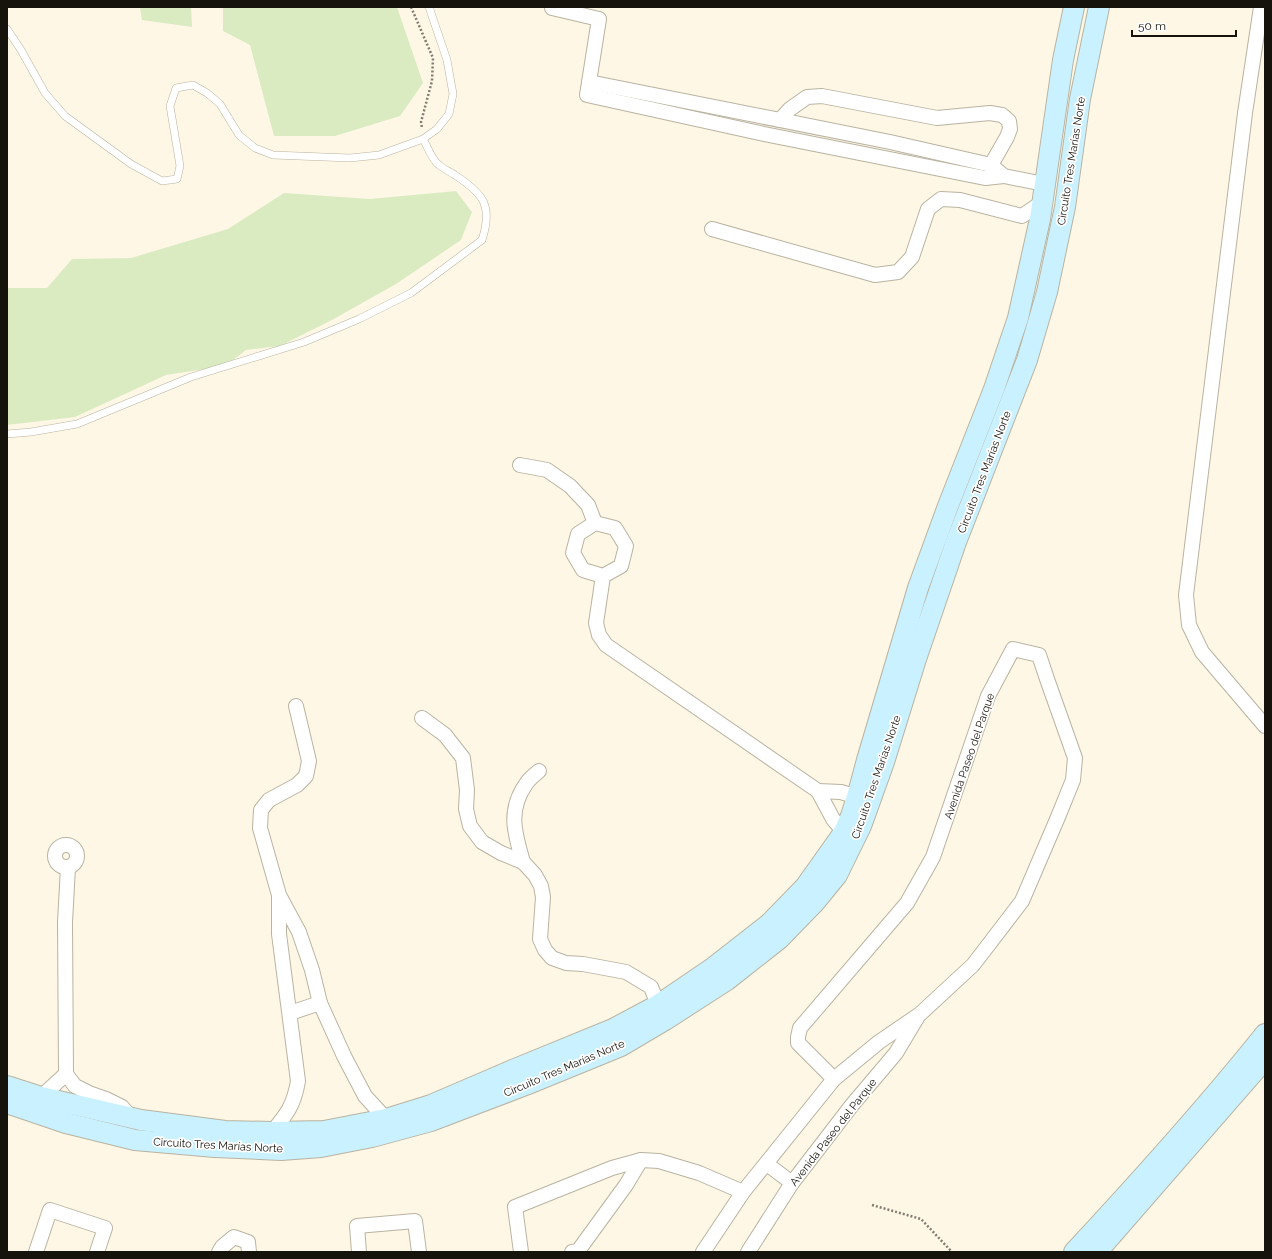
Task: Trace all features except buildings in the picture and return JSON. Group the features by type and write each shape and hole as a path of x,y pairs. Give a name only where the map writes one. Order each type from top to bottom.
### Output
{"street":[{"name":"Circuito Tres Marías Norte","path":"7,1103 66,1123 135,1140 215,1147 281,1150 321,1147 372,1137 431,1121 528,1084 617,1037 658,1005 714,967 769,924 805,887 844,832 857,797 918,588 948,506 994,389 1018,318 1040,219 1063,60 1074,7"},
{"name":"Circuito Tres Marías Norte","path":"7,1086 41,1097 137,1119 225,1131 324,1131 386,1119 431,1105 515,1068 617,1037 665,1020 727,980 778,939 815,902 837,874 861,826 884,762 916,659 954,550 1028,360 1047,292 1065,207 1080,99 1099,7"},
{"path":"1262,7 1245,113 1186,594 1189,625 1202,652 1265,726"},
{"path":"552,8 599,19 586,95 764,134 985,178 1004,176"},
{"path":"589,82 890,142 991,165 1004,176 1043,194 1022,216"},
{"path":"764,134 774,119 807,97 822,96 937,118 990,113 1002,115 1009,121 1010,128 991,165"},
{"path":"712,229 875,275 898,272 912,257 928,209 941,199 960,200 1022,216 1035,243"},
{"path":"520,465 548,470 570,486 588,505 595,524"},
{"path":"595,524 615,528 626,546 621,566 603,576 583,570 573,553 578,534 595,524"},
{"path":"603,576 596,623 599,635 606,645 818,791 833,819 844,832"},
{"name":"Avenida Paseo del Parque","path":"703,1252 743,1192 834,1079 879,1042 920,1014 973,965 1022,901 1073,780 1075,758 1039,655 1013,649 988,696 934,858 907,903 800,1028 798,1044 834,1079"},
{"path":"296,706 309,761 306,776 297,785 269,800 261,810 260,828 279,894 299,932 312,970 320,1003 344,1056 365,1096 386,1119"},
{"path":"422,718 445,735 463,758 467,790 466,809 470,826 482,842 501,853 523,862 535,875 541,886 543,897 540,939 545,950 552,958 566,963 583,964 626,972 651,987 658,1005"},
{"path":"523,862 514,829 515,805 526,784 539,771"},
{"path":"818,791 841,792 857,797"},
{"path":"68,867 65,922 66,1074 75,1086 122,1107 137,1119 135,1140"},
{"path":"272,1132 288,1113 296,1096 298,1081 279,934 279,894"},
{"path":"290,1013 320,1003"},
{"name":"Avenida Paseo del Parque","path":"748,1252 792,1183 852,1105 896,1053 920,1014"},
{"path":"1074,1252 1136,1184 1234,1072 1265,1034"},
{"path":"1097,1252 1265,1059"},
{"path":"41,1097 66,1074"},
{"path":"521,1252 515,1207 612,1168 641,1160 659,1161 699,1173 743,1192"},
{"path":"572,1252 578,1251 626,1185 641,1160"},
{"path":"767,1164 792,1183"},
{"path":"36,1252 50,1210 105,1228 96,1252"},
{"path":"359,1252 357,1226 415,1221 419,1252"},
{"path":"219,1252 222,1247 234,1237 248,1242 249,1252"}],"lane":[{"path":"7,28 45,94 65,116 131,164 162,181 177,179 180,166 170,106 176,88 193,85 207,93 220,104 239,134 255,148 273,155 350,158 379,155 424,139 437,129 449,114 453,94 447,60 429,7"},
{"path":"7,434 31,432 77,424 191,377 304,342 359,319 411,293 482,240 486,228 487,208 479,193 438,164 432,157 424,139"}],"path":[{"path":"411,7 433,58 432,81 421,122 424,139"},
{"path":"872,1205 921,1220 952,1252"}],"green space":[{"path":"140,7 191,7 192,27 142,20"},
{"path":"223,7 397,7 423,83 400,116 335,136 274,136 250,45 223,31"},
{"path":"456,191 472,212 461,240 396,284 332,320 280,346 246,350 225,366 166,375 75,417 7,425 7,288 47,288 72,259 131,258 228,229 284,193 370,199"}]}
